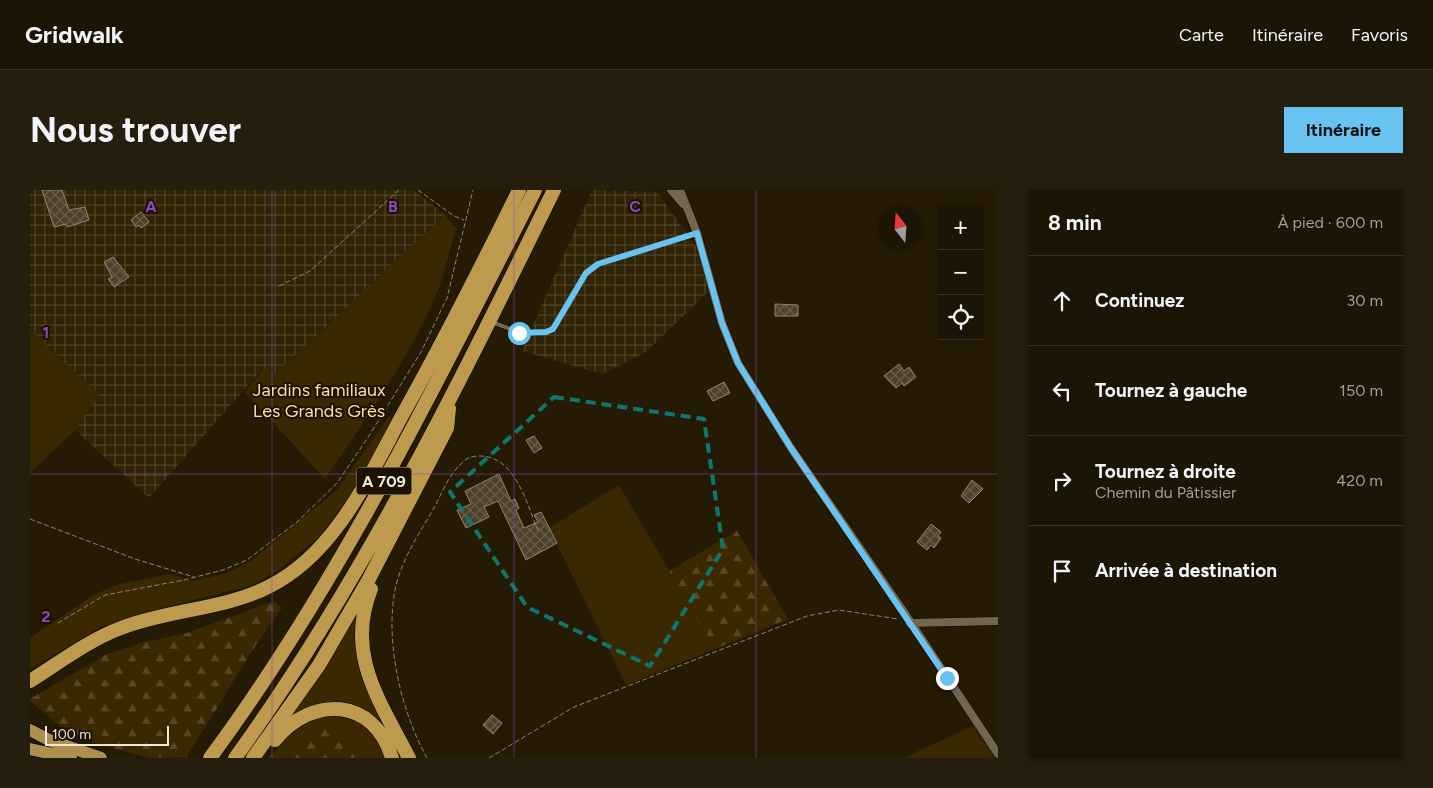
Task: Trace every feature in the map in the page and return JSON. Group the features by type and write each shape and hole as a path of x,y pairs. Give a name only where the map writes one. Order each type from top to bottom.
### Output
{"highway":[{"path":"30,680 99,637 122,627 222,603 264,589 286,577 316,551 342,520 382,453 458,313 519,190"},
{"name":"A 709","path":"210,758 287,645 376,497 458,342 534,190"},
{"name":"A 709","path":"235,758 315,636 414,468 449,403 554,190"},
{"path":"253,758 319,666 392,535 447,428 449,403"},
{"path":"392,535 389,552 365,605 361,620 361,646 374,688 410,758"},
{"path":"260,758 287,727 301,716 324,709 347,710 369,720 384,737 392,758"},
{"path":"30,730 49,740 101,758"},
{"path":"30,749 71,758"}],"street":[{"path":"671,190 687,208"},
{"path":"680,190 697,233 722,323 738,363 791,448 998,754"},
{"path":"910,623 998,621"}],"lane":[{"path":"490,321 519,333 546,332 553,329 586,273 598,264 697,233"}],"path":[{"path":"279,286 310,271 399,190"},
{"path":"418,190 454,216 465,220"},
{"path":"58,623 105,595 223,570 246,560 296,522 337,483 367,439 421,352 443,307 454,272 473,190"},
{"path":"427,758 409,721 395,660 393,621 395,590 402,567 448,482 462,462 472,456 485,456 508,468 517,483 538,531"},
{"path":"30,519 135,559 194,577"},
{"path":"489,758 574,707 807,616 839,610 892,617 910,623"}],"highlighted area":[{"path":"554,397 704,419 723,549 650,666 527,607 450,492"}],"shaded area":[{"path":"30,190 414,190 445,215 273,376 263,368 149,498 75,430 99,395 30,330"},
{"path":"592,190 657,192 697,248 710,290 646,352 602,374 522,351"}],"green space":[{"name":"Jardins familiaux Les Grands Grès","path":"445,215 456,228 441,282 427,315 401,364 325,479 245,392 264,368 273,376"},
{"path":"30,330 99,395 75,430 30,473"},
{"path":"389,416 393,419 347,500 319,537 277,571 253,585 138,614 101,627 30,669 30,638 95,594 120,584 170,574 192,581 225,574 251,561 338,489"},
{"path":"619,485 715,649 626,685 549,528"},
{"path":"737,531 788,619 715,649 669,571"},
{"path":"274,601 282,608 256,644 186,757 150,758 94,743 61,727 30,701 30,699 105,655 141,643 187,633"},
{"path":"356,618 355,637 358,662 405,758 397,758 374,719 295,711"},
{"path":"330,715 351,720 365,727 376,739 385,758 363,758 347,736 324,723 285,758 268,758 302,725 319,717"},
{"path":"324,723 347,736 363,758 285,758"},
{"path":"973,726 996,758 903,758"}],"building":[{"path":"42,190 62,190 69,210 85,207 89,220 67,227 66,224 54,227"},
{"path":"141,212 149,222 141,228 139,225 136,227 131,220"},
{"path":"113,257 129,277 114,287 108,279 112,277 104,262"},
{"path":"775,304 798,305 798,316 775,316"},
{"path":"899,364 904,371 909,367 916,377 904,386 902,383 896,388 884,376"},
{"path":"724,382 730,393 713,401 707,391"},
{"path":"534,436 542,448 534,453 526,440"},
{"path":"499,474 511,501 515,499 519,508 516,510 524,528 538,522 534,515 541,512 557,543 526,560 498,501 484,507 489,517 466,528 457,510 471,504 465,491"},
{"path":"972,480 983,489 969,503 961,496"},
{"path":"931,524 941,532 938,536 941,538 934,548 931,545 927,550 917,542"},
{"path":"492,715 502,723 493,734 483,725"}],"route":[{"path":"519,333 546,332 553,329 586,273 598,264 697,233 732,353 791,448 947,678"}]}
